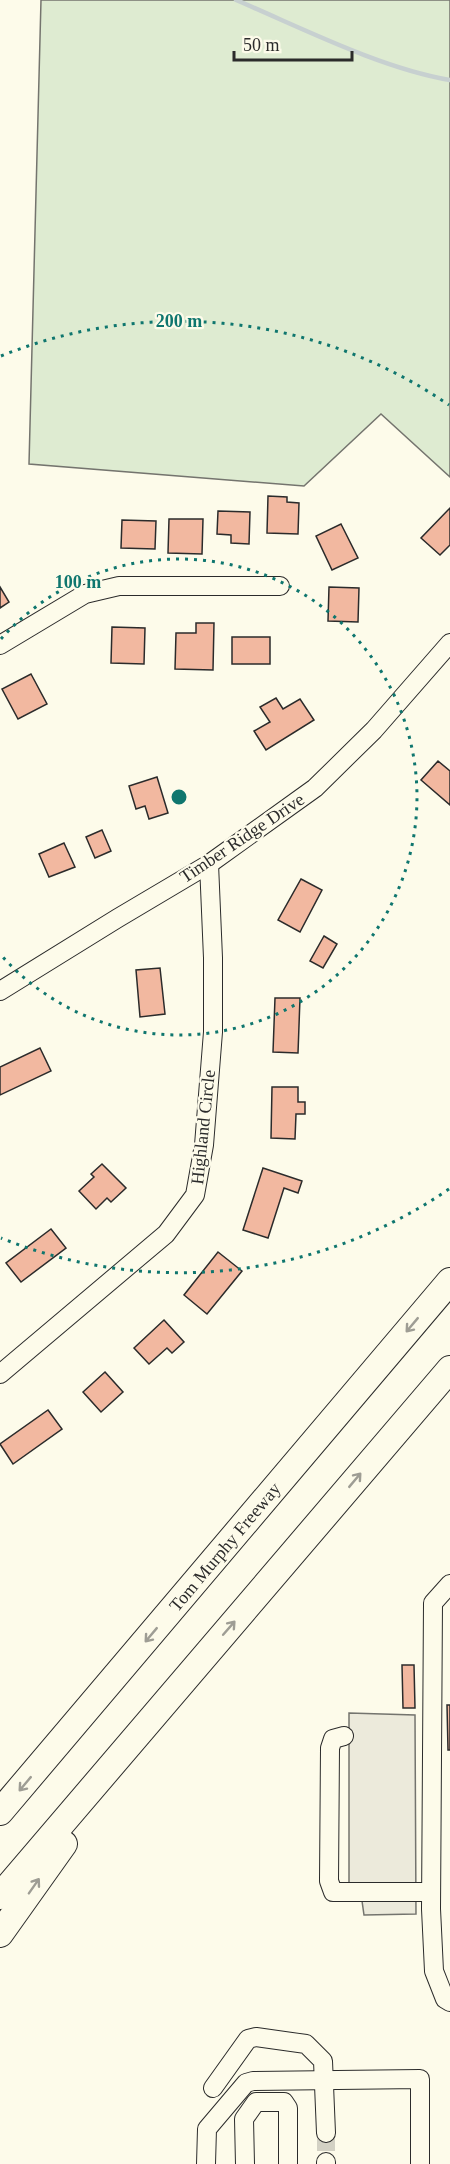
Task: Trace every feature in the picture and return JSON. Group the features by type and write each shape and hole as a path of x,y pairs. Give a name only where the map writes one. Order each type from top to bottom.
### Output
{"highway":[{"name":"Tom Murphy Freeway","path":"0,1812 450,1281"},
{"path":"0,1896 450,1369"},
{"path":"0,1934 164,1704"}],"street":[{"path":"0,645 84,594 119,586 280,586"},
{"name":"Timber Ridge Drive","path":"0,991 209,864 315,788 374,730 450,643"},
{"name":"Highland Circle","path":"0,1374 166,1234 195,1195 204,1145 213,1032 209,864"},
{"path":"450,1584 433,1603 441,1656 431,1892 434,1971 445,1999 450,2002"},
{"path":"344,1736 333,1739 330,1748 329,1881 333,1892 431,1892"},
{"path":"213,2088 248,2039 256,2037 306,2044 323,2061 326,2133"},
{"path":"206,2164 207,2129 246,2083 253,2081 420,2079 420,2164"},
{"path":"245,2164 244,2119 256,2102 284,2102 288,2108 288,2164"}],"green space":[{"path":"41,0 450,0 450,477 381,414 304,486 29,464"}],"shaded area":[{"path":"349,1713 415,1715 416,1914 364,1915 362,1901 351,1895 349,1882"}],"building":[{"path":"268,496 287,497 287,502 299,503 298,534 267,533"},
{"path":"450,508 450,545 440,555 421,538"},
{"path":"218,511 250,512 249,544 231,543 231,535 217,534"},
{"path":"169,519 203,519 202,554 168,553"},
{"path":"122,520 156,521 155,549 121,548"},
{"path":"341,524 358,558 332,570 316,536"},
{"path":"0,587 9,602 0,608"},
{"path":"329,587 359,588 358,622 328,621"},
{"path":"196,623 214,623 213,670 175,669 176,633 196,633"},
{"path":"112,627 145,628 144,664 111,663"},
{"path":"232,637 270,637 270,664 232,664"},
{"path":"31,674 47,704 18,719 2,689"},
{"path":"276,698 283,709 300,699 314,720 266,750 254,731 270,722 260,707"},
{"path":"438,761 450,771 450,805 421,780"},
{"path":"157,777 168,813 149,819 145,806 136,809 129,786"},
{"path":"102,830 111,851 95,858 86,837"},
{"path":"64,843 75,867 49,877 39,854"},
{"path":"301,879 322,890 300,932 278,920"},
{"path":"324,936 337,944 323,968 310,961"},
{"path":"160,968 165,1014 140,1017 136,970"},
{"path":"275,998 300,998 298,1053 273,1052"},
{"path":"40,1048 51,1071 0,1095 0,1067"},
{"path":"272,1087 298,1087 298,1102 305,1102 305,1114 296,1114 295,1139 271,1138"},
{"path":"102,1164 126,1188 111,1202 107,1198 96,1209 79,1191 94,1177 91,1174"},
{"path":"263,1168 302,1181 298,1193 284,1188 268,1238 243,1230"},
{"path":"51,1229 66,1248 21,1282 6,1263"},
{"path":"218,1252 242,1271 207,1314 184,1295"},
{"path":"164,1320 184,1342 172,1353 167,1348 149,1364 134,1348"},
{"path":"105,1372 123,1392 101,1412 83,1392"},
{"path":"48,1410 62,1429 13,1464 0,1444"},
{"path":"402,1665 414,1665 415,1708 403,1708"},
{"path":"447,1705 450,1705 450,1750 448,1750"}],"waterway":[{"path":"236,0 369,57 450,80"}],"tunnel":[{"path":"326,2133 326,2162"}]}
